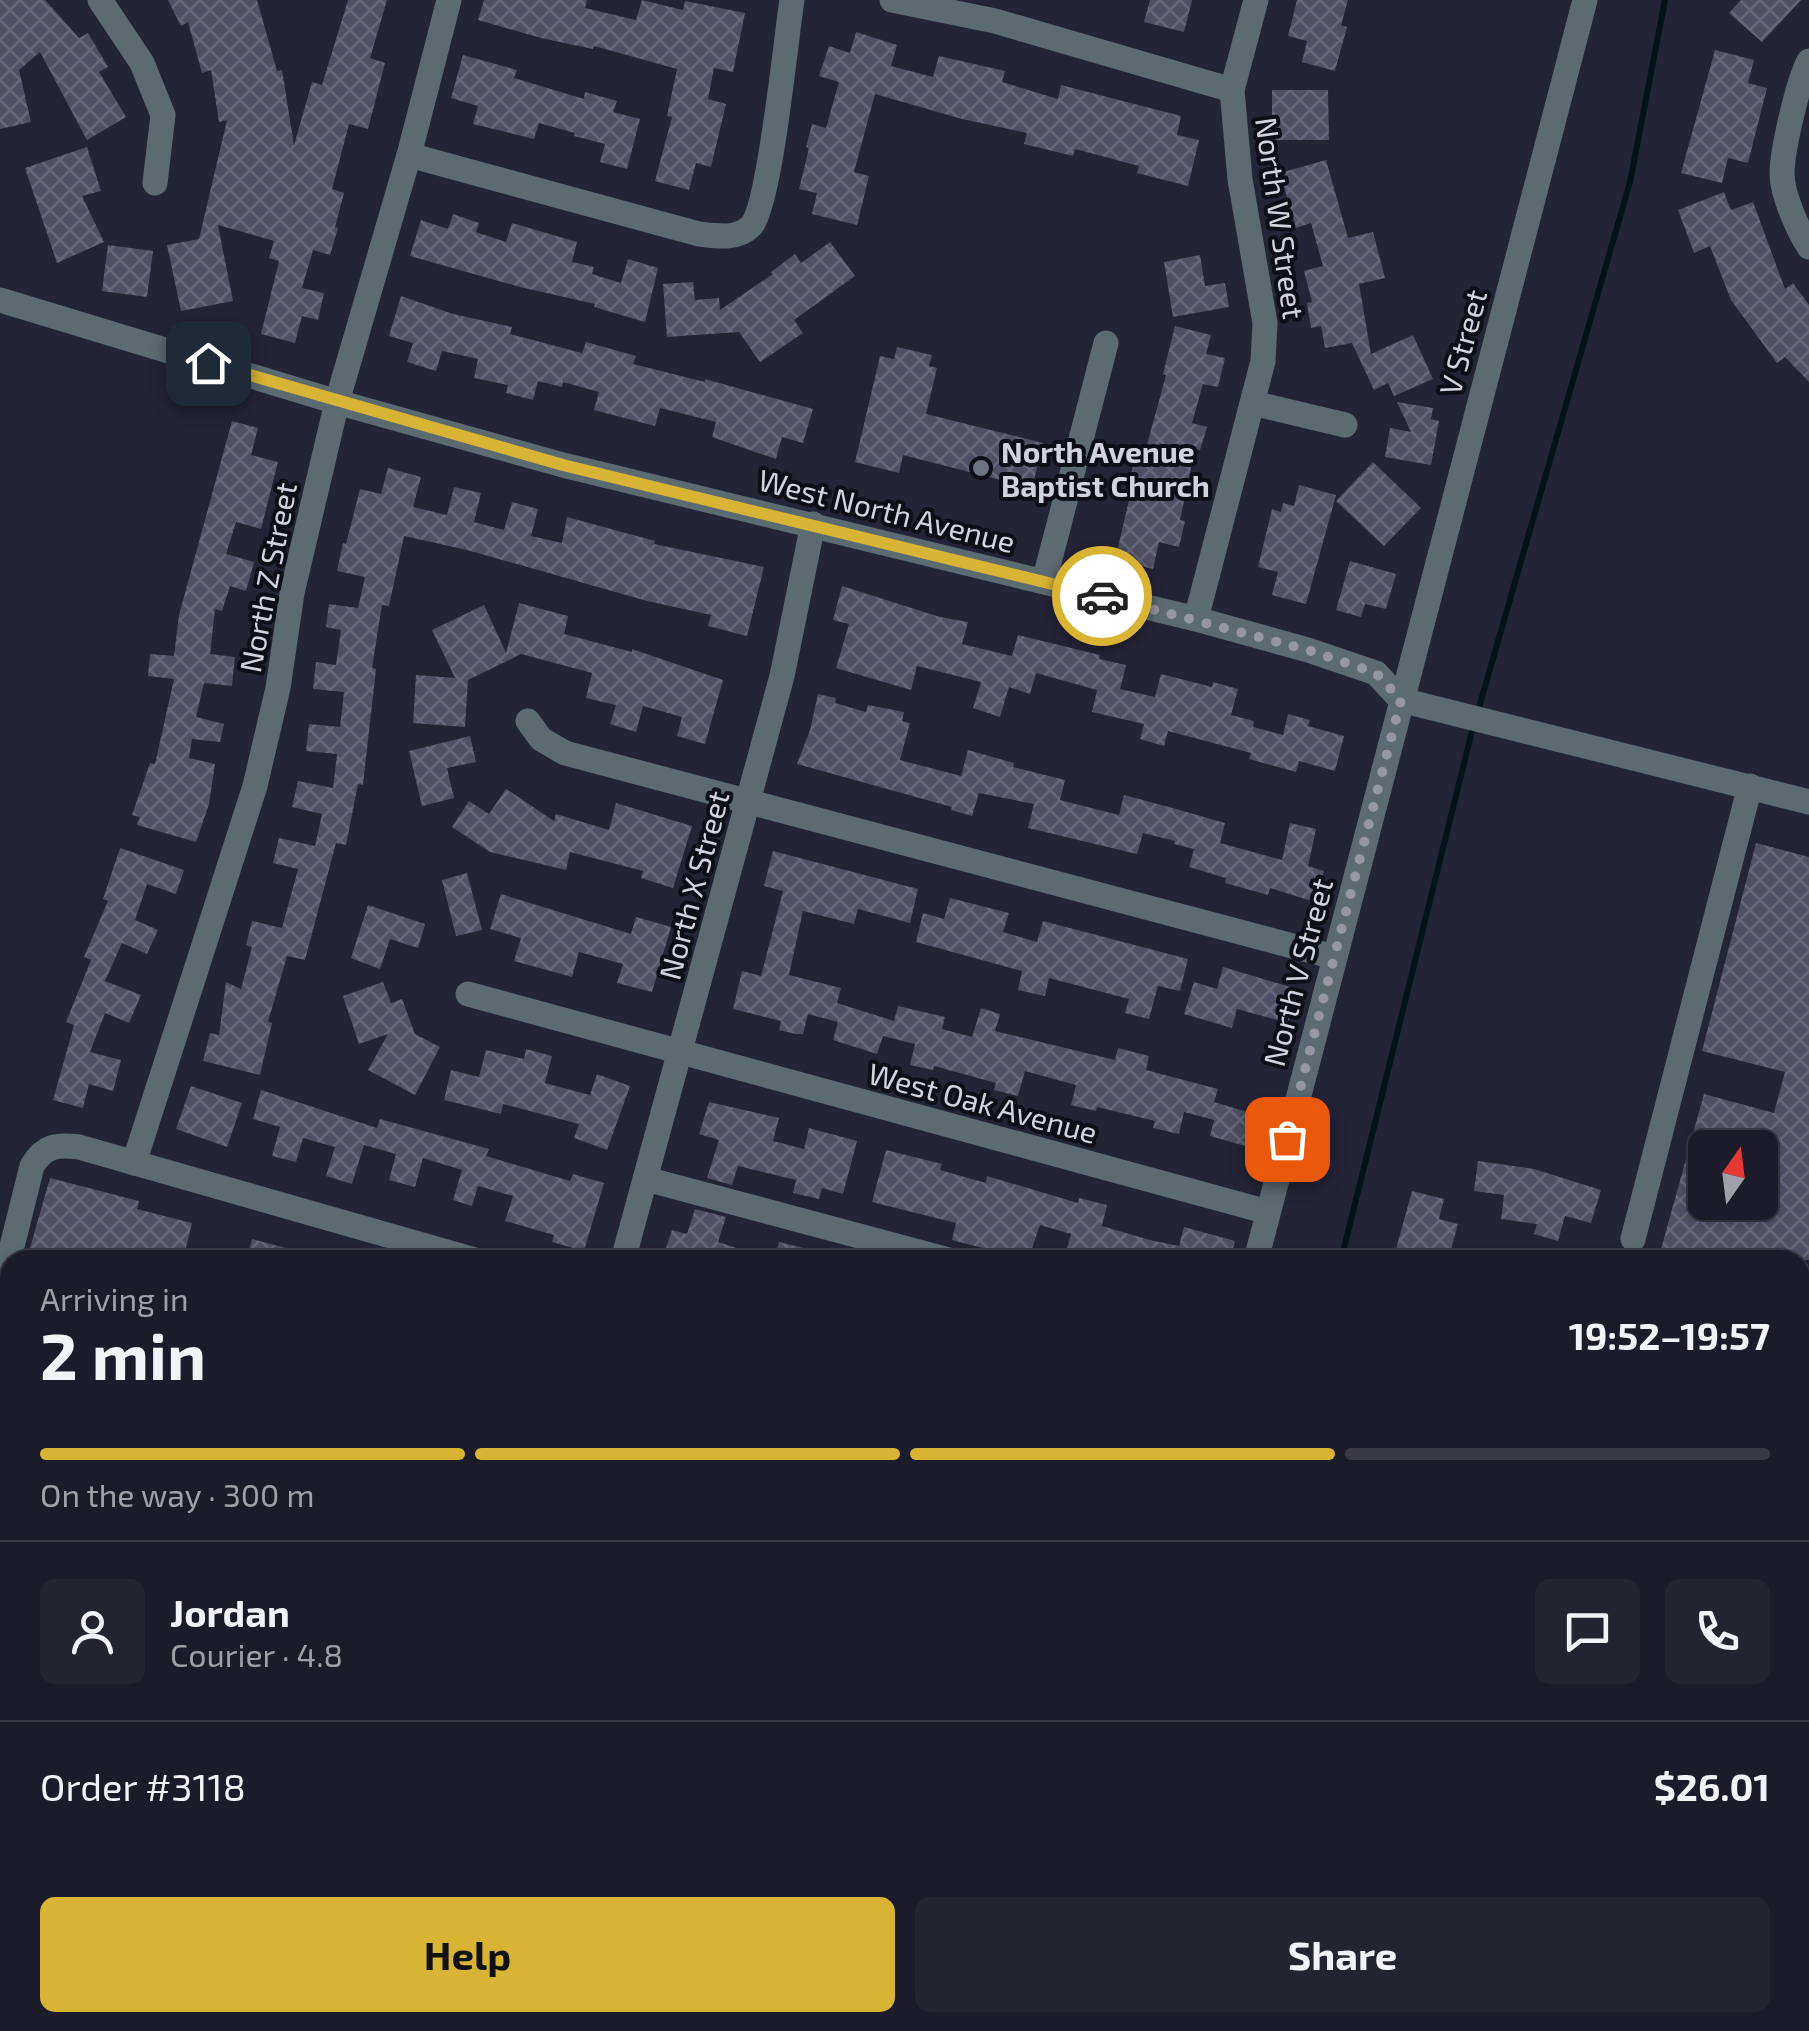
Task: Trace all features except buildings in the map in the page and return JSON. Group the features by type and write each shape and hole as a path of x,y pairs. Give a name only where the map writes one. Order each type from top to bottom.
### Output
{"street":[{"path":"100,0 142,63 162,115 155,183"},
{"name":"North Z Street","path":"134,1163 255,786 278,688 292,593 337,402 449,0"},
{"path":"408,155 699,234 728,236 751,226 758,213 768,174 792,0"},
{"path":"892,0 997,11 1232,90"},
{"name":"North W Street","path":"1196,619 1263,361 1266,323 1240,179 1232,90 1256,0"},
{"name":"V Street","path":"1401,700 1585,0"},
{"path":"1809,60 1782,176 1798,230 1809,246"},
{"name":"West North Avenue","path":"0,300 337,402 563,465 1196,619 1376,673 1401,700 1809,802"},
{"path":"1044,582 1106,343"},
{"path":"1254,403 1345,425"},
{"name":"North X Street","path":"626,1250 782,676 812,524"},
{"name":"North V Street","path":"1258,1250 1401,700"},
{"path":"528,721 541,740 565,752 1334,957"},
{"path":"1634,1239 1750,786"},
{"name":"West Oak Avenue","path":"468,994 1268,1212"},
{"path":"12,1250 32,1166 42,1150 59,1144 440,1250"},
{"path":"646,1179 912,1250"}],"waterway":[{"path":"1478,711 1630,182 1665,0"},
{"path":"1343,1250 1474,723"}],"way so far":[{"path":"1102,596 1308,650 1376,673 1401,700 1287,1139"}],"place":[{"name":"North Avenue Baptist Church","path":"981,468"}],"route":[{"path":"208,363 563,465 1102,596"}]}
